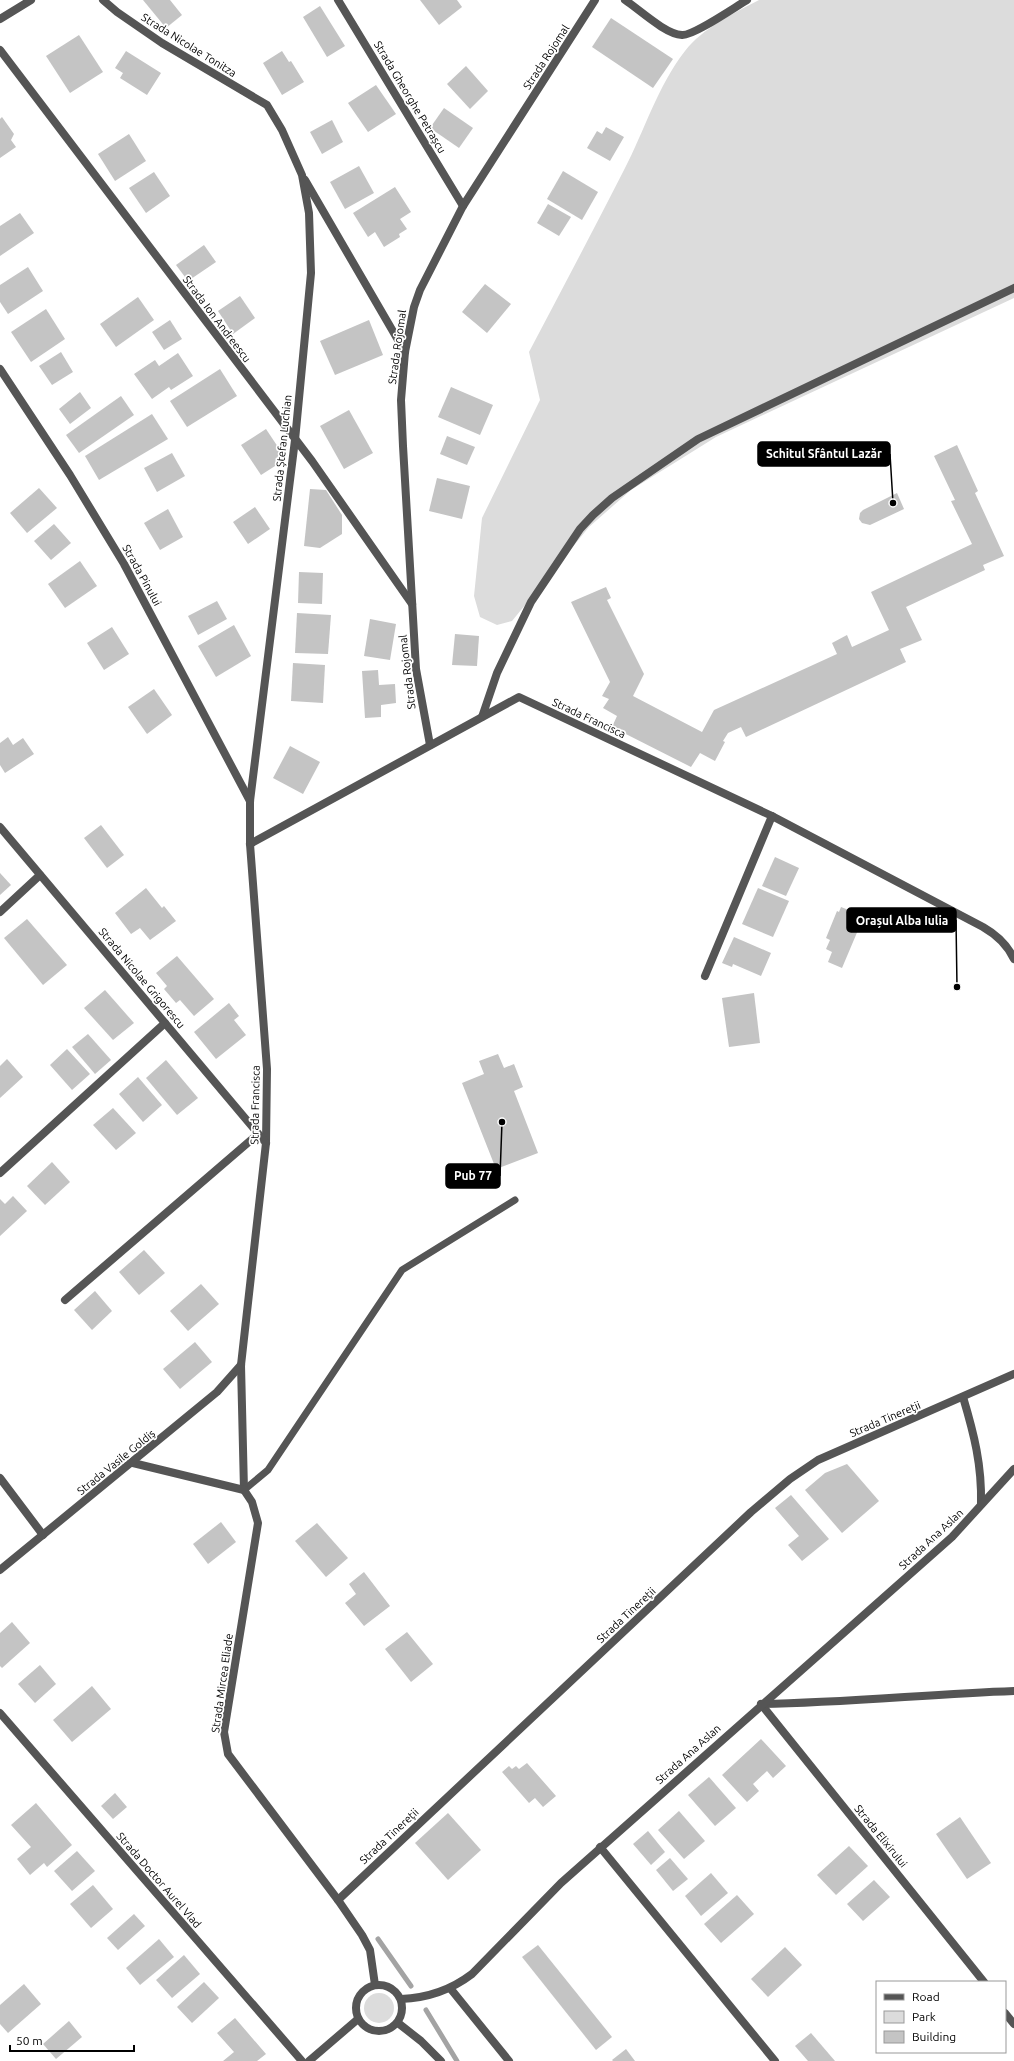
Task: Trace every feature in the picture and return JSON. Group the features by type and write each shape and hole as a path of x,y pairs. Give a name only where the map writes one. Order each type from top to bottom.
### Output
{"street":[{"path":"0,19 31,0"},
{"name":"Strada Nicolae Tonitza","path":"103,0 117,12 162,43 267,104"},
{"name":"Strada Gheorghe Petrașcu","path":"338,0 463,206"},
{"name":"Strada Rojomal","path":"430,745 416,669 402,415 405,352 414,307 420,290 463,206 595,0"},
{"path":"625,0 668,30 683,35 697,31 747,0"},
{"name":"Strada Ion Andreescu","path":"0,50 312,461 412,605"},
{"name":"Strada Ștefan Luchian","path":"250,801 295,440 311,273 309,213 302,175 282,130 267,104"},
{"path":"302,175 405,352"},
{"path":"482,717 497,673 530,602 580,529 592,515 612,498 698,439 1014,288"},
{"name":"Strada Pinului","path":"0,369 70,475 124,564 250,801"},
{"name":"Strada Francisca","path":"250,844 519,697 772,816"},
{"name":"Strada Francisca","path":"241,1365 266,1143 267,1069 250,844 250,801"},
{"path":"705,976 772,816 994,933 1004,943 1014,959"},
{"name":"Strada Nicolae Grigorescu","path":"0,828 266,1143"},
{"path":"0,912 40,875"},
{"path":"0,1173 165,1023"},
{"path":"65,1300 258,1134"},
{"name":"Strada Vasile Goldiș","path":"0,1570 133,1463 217,1392 241,1365"},
{"name":"Strada Mircea Eliade","path":"241,1365 244,1490 252,1502 258,1523 224,1732 228,1754 338,1900 370,1950 375,1985"},
{"path":"981,1504 980,1461 976,1439 963,1397 1014,1374"},
{"name":"Strada Tinereții","path":"338,1900 770,1495 818,1460 963,1397"},
{"path":"133,1463 244,1490"},
{"name":"Strada Ana Aslan","path":"401,1999 426,1996 450,1988 472,1974 561,1883 600,1847 952,1537 1014,1469"},
{"path":"0,1478 43,1535"},
{"path":"761,1704 817,1703 938,1694 1014,1692"},
{"name":"Strada Elixirului","path":"761,1704 983,1981"},
{"name":"Strada Doctor Aurel Vlad","path":"0,1713 302,2061"},
{"path":"600,1847 775,2061"},
{"path":"375,1985 391,1988 401,1999 403,2007 398,2023 385,2031 377,2032 363,2025 358,2019 356,2004 358,1998 363,1992 375,1985"},
{"path":"450,1988 509,2061"},
{"path":"1006,2014 1014,2024"},
{"path":"309,2061 358,2019"},
{"path":"398,2023 421,2041 441,2061"}],"lane":[{"path":"244,1490 268,1470 402,1270 515,1200"}],"green space":[{"path":"759,0 1014,0 1014,298 716,437 631,490 589,527 512,621 497,625 480,617 474,596 482,518 540,400 529,352 632,155 659,94 675,65 692,43 710,28 739,10"},
{"path":"379,1993 390,1997 394,2008 390,2019 379,2023 368,2019 364,2008 368,1997"}],"building":[{"path":"143,0 170,0 182,15 166,28"},
{"path":"420,0 457,0 462,7 439,25"},
{"path":"320,6 345,46 327,57 303,17"},
{"path":"611,18 673,59 653,88 592,47"},
{"path":"79,35 103,72 70,93 46,56"},
{"path":"126,51 161,73 147,95 120,78 123,73 115,68"},
{"path":"282,51 289,62 291,61 304,82 282,95 263,63"},
{"path":"466,66 488,91 470,109 447,84"},
{"path":"376,85 396,114 368,132 348,103"},
{"path":"444,108 473,128 459,148 430,128"},
{"path":"2,117 14,134 11,140 16,147 0,158 0,119"},
{"path":"332,120 343,142 322,154 310,132"},
{"path":"606,127 624,137 610,161 587,148 597,131 602,134"},
{"path":"129,134 146,161 115,181 98,154"},
{"path":"359,166 374,193 345,209 330,182"},
{"path":"563,171 598,192 582,220 547,199"},
{"path":"154,172 170,196 146,213 129,188"},
{"path":"395,187 411,212 400,219 407,229 399,234 400,237 384,247 375,232 368,237 353,213"},
{"path":"548,204 571,217 559,236 537,223"},
{"path":"20,213 34,233 0,256 0,226"},
{"path":"204,245 216,262 188,281 176,265"},
{"path":"28,267 43,291 8,314 0,302 0,285"},
{"path":"485,284 511,304 487,333 462,312"},
{"path":"240,296 255,318 233,334 218,311"},
{"path":"138,297 154,320 116,347 100,324"},
{"path":"46,309 65,339 31,362 11,332"},
{"path":"170,320 182,339 164,350 152,332"},
{"path":"369,320 383,355 335,375 320,341"},
{"path":"61,352 73,372 52,385 39,366"},
{"path":"178,353 193,376 171,390 169,387 152,399 134,374 155,360 159,366"},
{"path":"220,369 237,396 187,427 170,401"},
{"path":"451,387 493,405 480,435 438,417"},
{"path":"80,392 91,408 70,424 59,409"},
{"path":"121,396 134,415 79,453 66,435"},
{"path":"349,410 373,453 344,469 320,426"},
{"path":"152,414 168,439 99,480 85,456"},
{"path":"266,429 286,459 261,475 241,445"},
{"path":"447,436 475,447 467,465 440,454"},
{"path":"957,445 978,491 975,493 1004,556 983,565 985,570 906,607 922,640 900,649 906,662 746,737 741,727 728,733 715,761 700,753 691,767 612,727 617,716 603,708 609,699 602,696 610,682 571,602 606,587 611,598 607,600 644,674 633,696 702,732 714,710 837,654 832,643 847,635 852,647 889,630 871,592 972,544 951,501 955,500 934,456"},
{"path":"172,453 185,476 157,492 144,468"},
{"path":"437,478 470,486 462,519 429,511"},
{"path":"39,488 57,508 27,533 10,513"},
{"path":"310,489 326,490 342,515 342,534 320,548 304,546"},
{"path":"897,493 904,509 870,525 862,523 859,519 860,513 863,510"},
{"path":"255,507 270,529 248,544 233,522"},
{"path":"168,509 183,537 160,550 144,523"},
{"path":"54,524 71,543 51,560 34,541"},
{"path":"80,561 97,586 65,608 48,584"},
{"path":"299,572 323,573 322,604 298,603"},
{"path":"217,601 227,619 198,635 188,616"},
{"path":"297,613 331,615 328,654 295,653"},
{"path":"370,619 396,624 390,660 364,656"},
{"path":"234,625 251,656 216,677 198,646"},
{"path":"112,627 129,654 104,670 87,643"},
{"path":"455,634 479,636 477,666 452,665"},
{"path":"293,663 325,665 323,703 291,701"},
{"path":"378,670 379,685 395,684 396,703 381,705 381,717 365,718 362,671"},
{"path":"154,689 172,715 147,734 128,707"},
{"path":"8,737 13,745 23,738 34,754 5,773 0,765 0,743"},
{"path":"290,746 320,762 303,794 273,778"},
{"path":"101,825 124,855 107,868 84,838"},
{"path":"775,857 799,868 786,896 762,886"},
{"path":"0,873 11,885 0,895"},
{"path":"146,888 162,908 164,906 176,921 150,940 140,928 131,934 115,913"},
{"path":"758,888 789,901 773,937 742,924"},
{"path":"841,907 864,916 842,968 828,962 832,952 826,949 830,940 826,938 837,911 839,912"},
{"path":"27,919 67,965 43,985 4,938"},
{"path":"734,937 771,953 761,976 733,964 732,967 722,963"},
{"path":"177,956 214,999 194,1016 180,1000 176,1003 164,989 167,986 156,973"},
{"path":"105,990 134,1023 113,1040 84,1008"},
{"path":"754,993 760,1043 729,1047 722,998"},
{"path":"229,1003 239,1016 234,1020 246,1035 216,1059 194,1032"},
{"path":"88,1034 111,1060 95,1074 72,1047"},
{"path":"67,1049 90,1074 72,1090 50,1065"},
{"path":"498,1054 504,1068 514,1064 523,1087 514,1091 538,1153 496,1169 462,1083 484,1074 479,1061"},
{"path":"7,1059 23,1077 0,1098 0,1066"},
{"path":"166,1060 198,1098 177,1115 146,1078"},
{"path":"138,1077 162,1105 143,1122 119,1094"},
{"path":"113,1108 136,1133 116,1150 93,1125"},
{"path":"52,1162 70,1182 45,1205 27,1186"},
{"path":"13,1196 27,1211 0,1236 0,1199 5,1204"},
{"path":"144,1250 165,1273 139,1295 119,1272"},
{"path":"201,1284 219,1304 188,1331 170,1311"},
{"path":"95,1291 112,1311 92,1330 74,1310"},
{"path":"195,1342 212,1362 180,1389 163,1369"},
{"path":"847,1464 879,1501 842,1533 805,1490 825,1473"},
{"path":"791,1495 829,1539 802,1561 788,1545 799,1536 775,1508"},
{"path":"221,1522 236,1542 208,1564 193,1544"},
{"path":"317,1523 348,1558 326,1577 295,1541"},
{"path":"364,1572 390,1606 364,1626 345,1603 356,1594 349,1584"},
{"path":"12,1622 30,1643 2,1668 0,1666 0,1633"},
{"path":"407,1632 433,1664 411,1682 385,1649"},
{"path":"40,1665 56,1684 35,1703 18,1684"},
{"path":"92,1686 111,1709 72,1742 53,1720"},
{"path":"761,1739 786,1766 773,1778 767,1771 753,1784 759,1791 747,1802 722,1775"},
{"path":"527,1763 556,1796 543,1807 535,1798 529,1803 502,1772 509,1766 512,1769 516,1766 519,1769"},
{"path":"709,1777 736,1808 715,1826 688,1795"},
{"path":"115,1793 127,1807 113,1819 101,1806"},
{"path":"36,1803 72,1845 47,1867 44,1863 30,1875 17,1859 31,1847 11,1825"},
{"path":"679,1811 705,1841 684,1859 658,1830"},
{"path":"448,1813 481,1850 448,1880 415,1843"},
{"path":"960,1817 991,1863 967,1879 936,1834"},
{"path":"648,1831 665,1852 651,1865 633,1844"},
{"path":"849,1846 868,1866 836,1895 817,1875"},
{"path":"77,1851 95,1871 72,1891 54,1871"},
{"path":"670,1858 688,1879 673,1891 656,1870"},
{"path":"711,1873 728,1893 701,1916 685,1896"},
{"path":"874,1880 890,1897 863,1921 847,1904"},
{"path":"93,1885 113,1909 91,1928 70,1904"},
{"path":"737,1895 754,1914 721,1943 704,1924"},
{"path":"134,1914 145,1926 118,1950 107,1938"},
{"path":"159,1939 174,1957 140,1985 126,1968"},
{"path":"538,1945 612,2037 596,2050 522,1957"},
{"path":"785,1947 802,1965 768,1997 751,1979"},
{"path":"184,1955 200,1974 172,1998 156,1980"},
{"path":"204,1982 219,1998 192,2023 177,2007"},
{"path":"24,1984 41,2004 8,2033 0,2024 0,2005"},
{"path":"235,2018 266,2054 257,2061 223,2061 234,2052 217,2033"},
{"path":"69,2021 82,2037 56,2059 43,2044"},
{"path":"811,2033 835,2061 808,2061 795,2046"},
{"path":"626,2049 635,2061 612,2060"}],"waterway":[{"path":"378,1939 411,1986"},
{"path":"426,2010 457,2061"}],"place":[{"name":"Schitul Sfântul Lazăr","path":"893,503"},
{"name":"Orașul Alba Iulia","path":"957,987"},
{"name":"Pub 77","path":"502,1122"}]}
